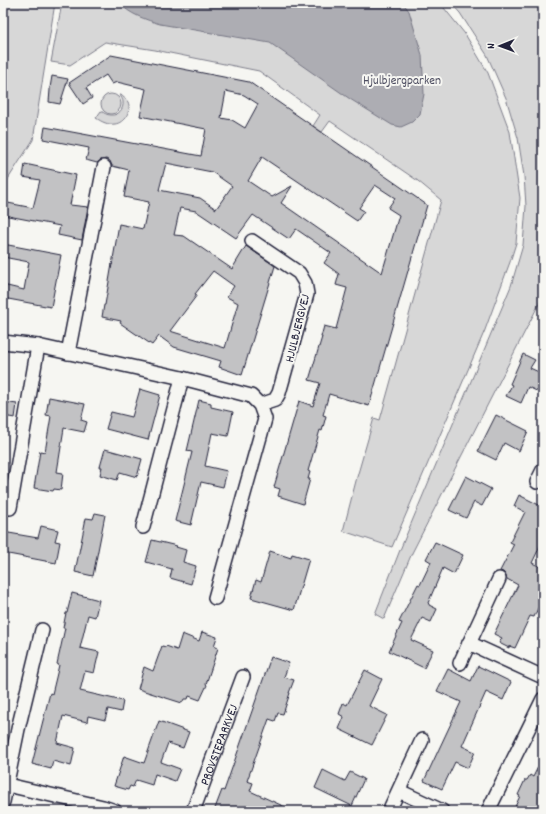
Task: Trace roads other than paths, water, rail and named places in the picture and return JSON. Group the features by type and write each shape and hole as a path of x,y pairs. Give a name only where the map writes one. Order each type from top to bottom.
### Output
{"street":[{"path":"68,353 104,167"},
{"name":"HJULBJERGVEJ","path":"252,241 299,273 305,283 307,294 279,393 275,400 260,405"},
{"path":"3,342 38,346 182,378 251,396 260,405 265,418 215,598"},
{"path":"10,508 38,346"},
{"path":"143,526 182,378"},
{"path":"537,482 543,470"},
{"path":"460,663 499,580"},
{"path":"3,802 5,785 42,630"},
{"path":"469,643 543,678"},
{"name":"PROVSTEPARKVEJ","path":"193,811 243,677"},
{"path":"488,811 543,699"},
{"path":"389,811 422,740"},
{"path":"5,785 96,805 115,811"},
{"path":"399,790 442,811"}],"park label":[{"name":"Hjulbjergparken","path":"402,79"}]}
